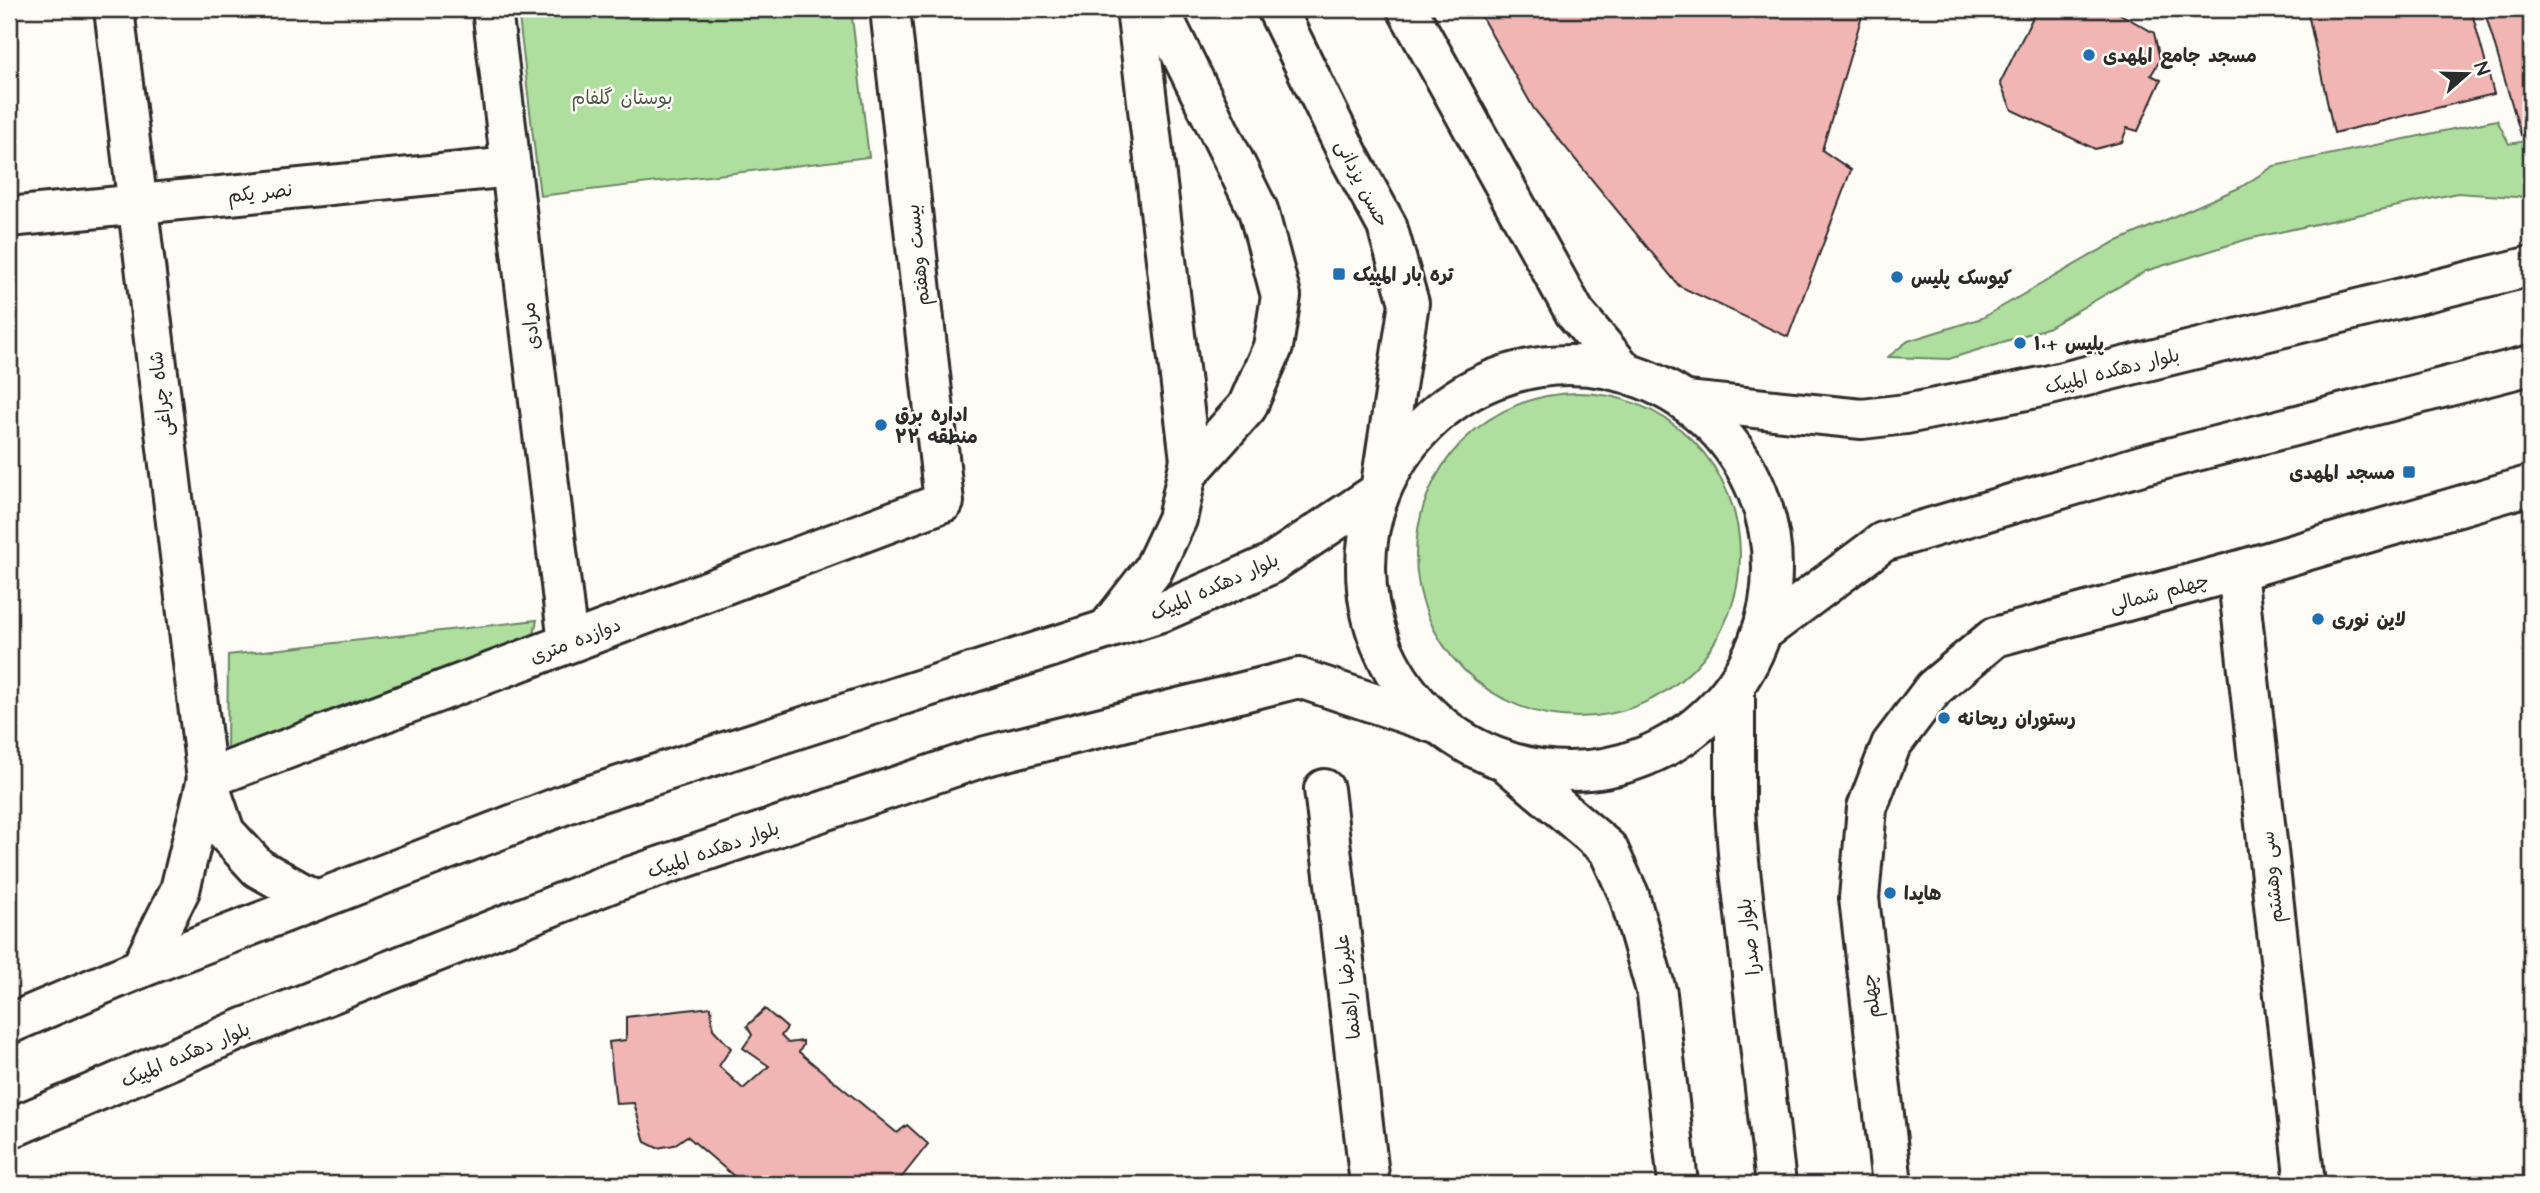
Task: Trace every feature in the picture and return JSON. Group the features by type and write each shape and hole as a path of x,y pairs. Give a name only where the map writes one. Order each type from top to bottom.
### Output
{"main road":[{"name":"شاه چراغی","path":"114,9 207,779"},
{"name":"مرادی","path":"492,9 568,643"},
{"name":"بیست وهفتم","path":"890,9 944,502"},
{"path":"1107,629 1153,570 1177,519 1190,460 1136,9"},
{"path":"1159,9 1258,210 1280,296 1273,348 1247,407 1187,474"},
{"name":"حسن یزدانی","path":"1277,9 1350,159 1387,226 1409,303 1380,492"},
{"path":"1407,9 1575,313 1625,372"},
{"name":"نصر یکم","path":"9,217 511,167"},
{"name":"بلوار دهکده المپیک","path":"1686,401 1862,419 1906,414 2024,391 2531,266"},
{"path":"1566,364 1625,372 1686,401 1733,446 1763,504 1774,567 1764,631 1735,688 1690,733 1634,762 1571,773 1507,763 1471,747 1439,725 1397,676 1372,618 1366,554 1380,492 1410,440 1454,399 1507,373 1566,364"},
{"path":"1764,631 1883,542 2142,466 2531,365"},
{"name":"چهلم شمالی","path":"1867,808 1891,745 1934,688 1995,637 2237,571 2531,485"},
{"name":"بلوار دهکده المپیک","path":"9,1024 141,968 579,799 1164,611 1269,565 1380,492"},
{"name":"دوازده متری","path":"207,779 944,502"},
{"name":"سی وهشتم","path":"2237,571 2305,1184"},
{"name":"بلوار دهکده المپیک","path":"9,1129 244,1028 611,883 986,756 1299,678 1439,725"},
{"name":"بلوار صدرا","path":"1735,688 1735,811 1738,853 1776,1184"},
{"path":"1507,763 1608,849 1629,895 1657,994 1678,1184"},
{"path":"207,779 225,832 258,868 315,900"},
{"path":"141,968 180,890 207,779"},
{"name":"علیرضا راهنما","path":"1324,789 1370,1184"},
{"name":"چهلم","path":"1867,808 1859,898 1892,1184"}],"green space":[{"name":"بوستان گلفام","path":"518,9 851,9 869,157 540,196"},
{"path":"2497,120 2509,144 2531,140 2531,198 2457,193 2248,239 2146,271 2047,328 1949,359 1888,357 1908,341 1982,318 2111,244 2241,187 2274,166"},
{"path":"1578,393 1610,396 1640,405 1668,420 1693,440 1713,465 1728,493 1737,523 1740,555 1737,587 1728,617 1713,645 1693,670 1668,690 1640,705 1610,714 1578,717 1546,714 1516,705 1488,690 1463,670 1443,645 1428,617 1419,587 1416,555 1419,523 1428,493 1443,465 1463,440 1488,420 1516,405 1546,396"},
{"path":"537,620 532,643 227,754 228,655"}],"building":[{"path":"1477,9 1864,9 1822,150 1851,170 1788,337 1679,286 1534,109"},
{"path":"2037,9 2113,9 2154,33 2160,60 2151,75 2161,80 2138,131 2127,128 2122,142 2095,149 2012,110 2000,83"},
{"path":"2307,9 2471,9 2494,94 2334,133"},
{"path":"2484,9 2531,9 2531,133 2521,135"},
{"path":"711,1007 713,1029 731,1048 719,1066 743,1089 769,1066 743,1048 752,1035 747,1026 765,1009 787,1028 781,1036 788,1043 803,1041 799,1052 897,1133 907,1125 928,1144 899,1184 743,1184 687,1136 674,1145 657,1148 645,1142 634,1103 616,1104 609,1042 626,1040 626,1017"}],"place":[{"name":"مسجد جامع المهدی","path":"2089,55"},
{"name":"تره بار المپیک","path":"1339,274"},
{"name":"کیوسک پلیس","path":"1897,277"},
{"name":"پلیس +۱۰","path":"2020,343"},
{"name":"اداره برق منطقه ۲۲","path":"881,425"},
{"name":"مسجد المهدی","path":"2409,472"},
{"name":"لاین نوری","path":"2318,619"},
{"name":"رستوران ریحانه","path":"1944,718"},
{"name":"هایدا","path":"1890,893"}]}
